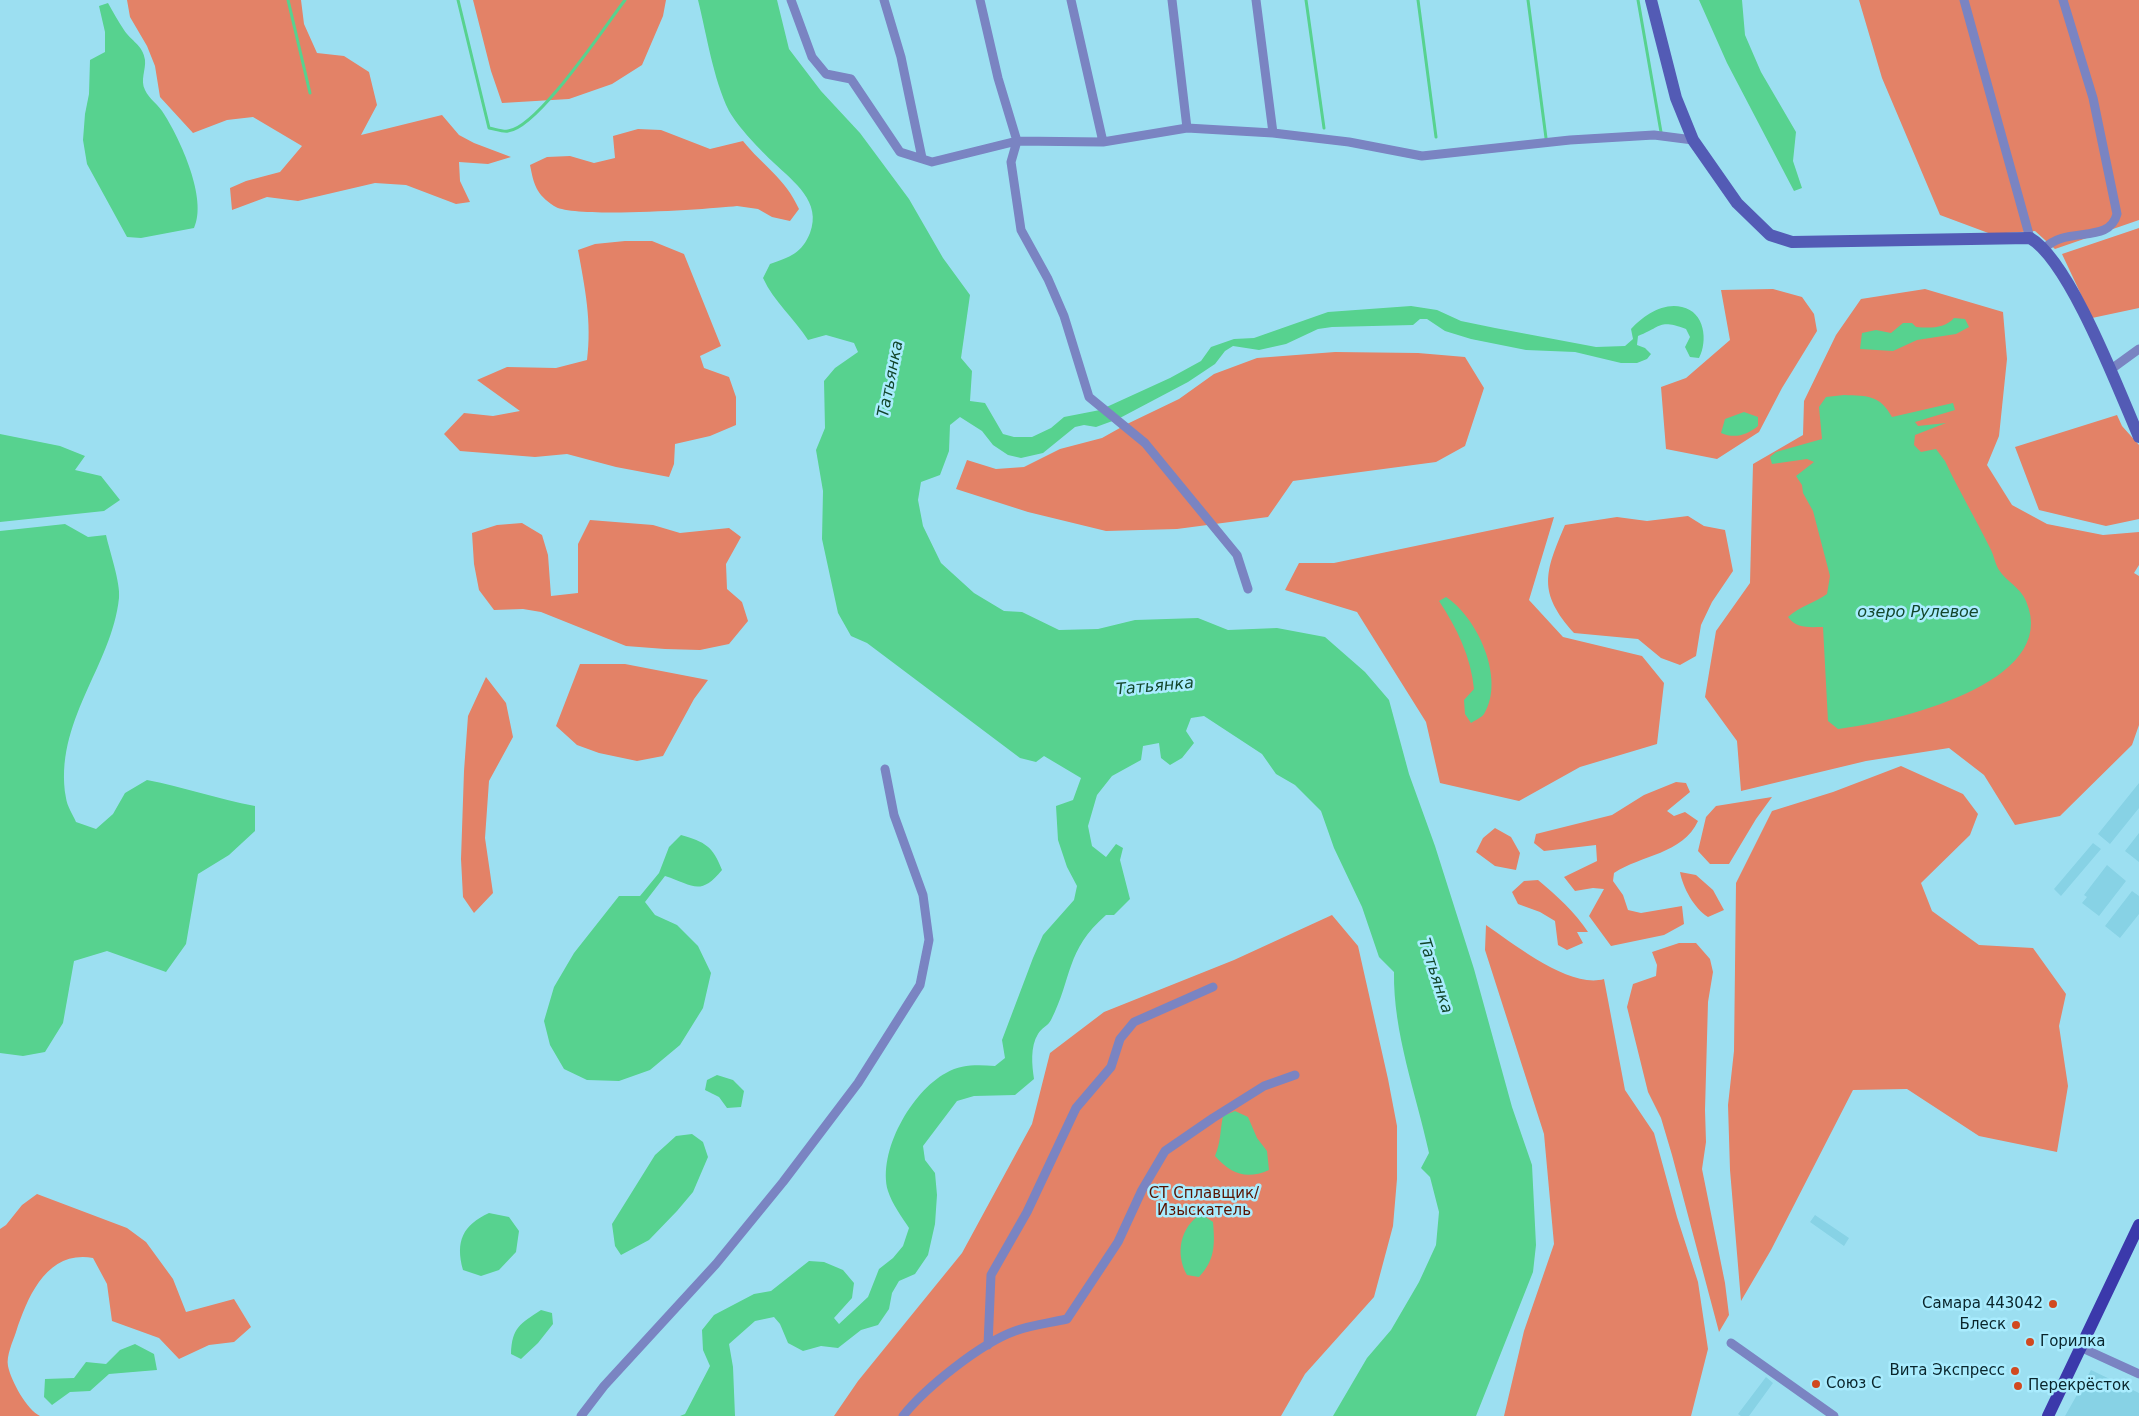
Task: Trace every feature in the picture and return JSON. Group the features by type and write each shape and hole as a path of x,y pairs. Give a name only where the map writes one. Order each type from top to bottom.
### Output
{"main road":[{"path":"2048,1416 2139,1225"}],"street":[{"path":"791,0 812,57 826,74 852,79 900,152 932,162 1017,141 1103,142 1187,128 1273,133 1349,142 1422,156 1579,140 1654,135 1693,140"},
{"path":"884,0 901,57 922,158"},
{"path":"980,0 998,78 1017,141 1011,162 1021,230 1048,279 1064,316 1089,397 1145,443 1158,458 1237,555 1248,590"},
{"path":"1071,0 1103,142"},
{"path":"1172,0 1187,128"},
{"path":"1256,0 1273,133"},
{"path":"1651,0 1676,98 1693,140 1737,203 1770,235 1792,242 2030,238"},
{"path":"1964,0 2030,238 2044,249 2064,274 2110,370 2139,437"},
{"path":"2044,249 2052,240 2108,230 2115,223 2117,214 2093,98 2063,0"},
{"path":"2110,370 2139,348"},
{"path":"581,1416 604,1386 716,1264 783,1182 858,1083 920,985 929,940 922,895 894,815 885,769"},
{"path":"988,1345 991,1275 1027,1212 1076,1108 1111,1067 1120,1039 1134,1022 1213,987"},
{"path":"903,1416 915,1401 958,1365 988,1345 1014,1331 1067,1319 1118,1242 1142,1190 1165,1151 1264,1086 1295,1075"},
{"path":"1731,1343 1834,1416"},
{"path":"2080,1347 2139,1374"}],"shaded area":[{"path":"2139,783 2139,808 2110,844 2098,834"},
{"path":"2139,833 2139,862 2125,851"},
{"path":"2093,843 2101,849 2061,896 2054,889"},
{"path":"2107,865 2126,881 2099,916 2082,903 2087,897 2084,895"},
{"path":"2132,891 2139,896 2139,914 2120,938 2105,926"},
{"path":"1815,1215 1849,1238 1844,1246 1810,1222"},
{"path":"2091,1370 2139,1393 2139,1416 2065,1416"},
{"path":"1766,1377 1773,1383 1749,1416 1738,1414"}],"green space":[{"path":"127,0 301,0 304,24 317,53 344,56 369,72 377,105 361,135 442,115 459,135 474,143 511,157 488,164 459,162 460,181 470,202 456,204 406,185 375,183 298,201 267,197 232,210 230,188 246,181 280,172 302,146 253,117 227,120 193,133 160,97 155,66 147,46 130,17"},
{"path":"473,0 666,0 663,16 642,65 612,84 569,99 502,103 491,71"},
{"path":"1859,0 2139,0 2139,220 2055,249 2035,231 1991,234 1940,215 1882,78"},
{"path":"638,129 661,130 710,149 743,141 780,180 799,209 790,221 772,217 758,209 737,206 642,212 586,212 566,210 554,206 540,193 533,178 530,165 547,157 570,156 594,163 615,158 613,136"},
{"path":"2139,228 2139,308 2092,318 2062,254"},
{"path":"652,241 684,254 721,346 700,356 704,368 729,377 736,397 736,425 710,436 675,444 674,464 669,477 616,467 567,454 535,457 460,451 444,434 464,413 493,416 520,411 477,380 507,367 556,368 587,360 588,319 578,250 595,244"},
{"path":"1773,289 1802,297 1814,314 1817,331 1782,388 1759,432 1717,459 1666,449 1661,387 1686,378 1730,340 1721,290"},
{"path":"1925,289 2003,312 2007,359 1999,436 1987,465 2012,505 2047,524 2103,535 2139,532 2139,565 2134,573 2139,576 2139,725 2132,745 2060,816 2015,825 1984,775 1949,748 1866,761 1741,791 1737,741 1705,697 1716,631 1750,583 1753,464 1803,435 1804,401 1836,335 1861,299"},
{"path":"1335,352 1418,353 1465,357 1484,388 1465,446 1436,462 1293,481 1268,517 1177,529 1106,531 1028,512 956,489 967,460 996,469 1024,467 1060,449 1102,438 1179,399 1214,374 1257,358"},
{"path":"2117,415 2122,426 2139,445 2139,519 2106,526 2039,510 2015,447"},
{"path":"1688,516 1704,526 1725,530 1733,571 1712,602 1701,625 1696,656 1680,665 1661,658 1638,639 1574,633 1562,619 1554,605 1548,581 1549,569 1565,525 1617,517 1647,521"},
{"path":"1554,517 1529,600 1563,637 1642,656 1664,683 1657,744 1580,767 1519,801 1440,783 1426,722 1357,612 1285,590 1299,563 1334,563"},
{"path":"590,520 653,525 680,533 729,528 741,537 726,564 727,589 742,602 748,621 729,644 700,650 665,649 626,646 541,612 523,609 494,610 479,590 474,564 472,533 497,525 522,523 542,535 548,555 551,596 578,593 578,544"},
{"path":"580,664 625,664 708,680 694,699 663,756 637,761 599,753 577,745 556,726"},
{"path":"486,677 506,703 513,737 489,781 485,838 493,893 474,913 463,897 461,859 464,771 468,716"},
{"path":"1901,766 1963,794 1978,814 1970,835 1921,883 1932,911 1979,945 2033,948 2066,994 2059,1026 2068,1086 2057,1152 1979,1136 1907,1089 1853,1090 1771,1250 1741,1301 1730,1170 1728,1105 1734,1051 1736,883 1772,811 1833,792"},
{"path":"1676,782 1686,783 1690,792 1667,811 1674,816 1685,812 1698,821 1691,832 1672,847 1614,873 1613,881 1623,895 1628,910 1641,913 1682,906 1684,924 1664,935 1611,946 1589,916 1604,889 1593,888 1575,891 1564,877 1597,861 1596,845 1544,851 1534,843 1536,834 1612,815 1644,795"},
{"path":"1772,797 1756,819 1729,864 1710,864 1698,851 1706,817 1716,806"},
{"path":"1495,828 1511,837 1520,853 1516,870 1495,866 1476,852 1483,838"},
{"path":"1680,872 1696,875 1713,890 1724,910 1708,917 1703,913 1690,897"},
{"path":"1538,880 1565,904 1588,932 1577,932 1583,943 1567,950 1558,945 1555,921 1540,912 1518,904 1512,892 1524,881"},
{"name":"СТ Сплавщик/ Изыскатель","path":"1332,915 1358,946 1388,1079 1397,1126 1397,1179 1393,1226 1374,1297 1305,1374 1281,1416 834,1416 858,1381 962,1253 1032,1124 1050,1053 1104,1012 1234,960"},
{"path":"1486,925 1527,953 1559,971 1590,980 1604,979 1625,1090 1654,1133 1677,1217 1698,1282 1708,1349 1691,1416 1504,1416 1524,1331 1554,1244 1544,1134 1485,950"},
{"path":"1679,943 1696,943 1710,959 1713,972 1708,1002 1706,1142 1702,1169 1725,1283 1729,1315 1719,1332 1672,1155 1661,1118 1648,1092 1627,1007 1633,984 1656,976 1657,965 1652,952"},
{"path":"37,1194 127,1228 146,1242 173,1279 186,1312 234,1299 251,1327 234,1342 209,1345 179,1359 159,1338 112,1321 107,1284 93,1258 77,1257 63,1261 42,1278 34,1291 21,1318 8,1358 8,1366 16,1387 30,1408 40,1416 0,1416 0,1229 6,1225 22,1205"}],"water":[{"name":"Татьянка","path":"698,0 777,0 789,49 821,91 860,133 909,199 943,258 970,295 961,358 972,371 970,401 985,403 1003,434 1014,437 1032,437 1051,428 1064,417 1100,410 1170,378 1201,361 1211,347 1234,339 1254,338 1328,312 1411,306 1437,310 1461,321 1596,347 1625,346 1633,339 1631,329 1636,324 1654,311 1668,306 1682,307 1690,310 1700,321 1704,336 1699,358 1690,357 1685,347 1690,337 1686,329 1665,324 1638,336 1637,345 1645,348 1651,354 1647,359 1637,363 1621,363 1575,352 1526,350 1471,339 1445,331 1427,319 1420,319 1413,325 1318,329 1286,344 1259,350 1233,346 1225,351 1215,364 1188,382 1118,419 1096,427 1084,425 1075,427 1043,453 1021,458 1008,455 993,445 982,431 960,417 950,425 949,451 940,475 921,482 918,500 923,526 941,563 974,593 1004,611 1022,612 1059,630 1098,629 1135,620 1198,618 1228,630 1277,628 1325,637 1365,672 1389,700 1409,774 1435,846 1474,969 1512,1107 1532,1165 1536,1245 1533,1272 1476,1416 1333,1416 1367,1358 1391,1330 1419,1282 1436,1245 1439,1212 1430,1177 1421,1168 1429,1153 1401,1040 1397,1018 1394,972 1379,957 1362,907 1334,848 1321,811 1295,785 1276,774 1262,754 1204,716 1191,718 1186,731 1194,743 1182,758 1170,765 1161,758 1159,743 1143,746 1141,760 1112,776 1097,795 1088,826 1092,846 1106,857 1116,844 1123,848 1120,860 1130,899 1114,915 1106,915 1093,928 1076,953 1051,1020 1035,1039 1032,1056 1034,1079 1015,1095 974,1096 957,1101 923,1146 925,1160 935,1173 937,1195 935,1224 928,1255 915,1274 899,1281 892,1293 889,1309 878,1325 861,1330 838,1348 821,1346 803,1351 788,1343 780,1324 774,1317 755,1321 729,1344 733,1367 735,1416 680,1416 685,1414 710,1366 703,1350 702,1330 714,1315 754,1294 771,1291 809,1261 824,1262 843,1270 854,1283 852,1298 834,1318 839,1324 868,1297 879,1269 893,1258 903,1246 909,1228 890,1196 886,1175 893,1141 900,1124 910,1108 933,1082 946,1073 958,1068 976,1065 995,1066 1005,1058 1002,1040 1043,935 1074,900 1077,886 1067,867 1058,840 1056,806 1073,800 1081,778 1044,756 1036,762 1020,758 867,643 851,636 838,613 822,539 823,491 816,450 825,428 824,381 835,368 858,352 854,343 826,335 808,340 773,295 763,278 770,264 799,250 807,240 813,222 812,212 809,202 797,185 756,145 729,111 715,71"},
{"path":"1699,0 1742,0 1745,35 1761,72 1796,132 1793,161 1802,188 1794,191 1727,63"},
{"path":"108,3 124,30 142,51 145,60 143,82 145,90 164,114 184,153 195,186 197,201 197,216 194,228 141,238 127,237 87,164 83,140 89,94 90,60 105,52 105,32 99,6"},
{"path":"1954,318 1965,319 1969,327 1956,334 1917,340 1893,351 1860,349 1862,333 1876,330 1891,333 1903,323 1912,323 1916,327 1937,327 1950,322"},
{"name":"озеро Рулевое","path":"1844,395 1873,398 1883,404 1892,417 1953,403 1955,410 1915,422 1918,426 1946,423 1915,435 1914,445 1921,452 1936,449 1945,461 1991,551 1996,565 2005,578 2024,596 2031,630 2020,655 1997,676 1966,694 1896,718 1838,729 1828,721 1823,627 1808,627 1795,624 1788,617 1827,594 1830,576 1813,511 1796,476 1814,462 1807,459 1772,464 1770,457 1776,452 1822,439 1819,407 1826,397"},
{"path":"1744,412 1758,417 1758,426 1750,432 1736,436 1721,433 1725,419"},
{"path":"0,434 60,446 85,456 75,470 101,476 120,500 104,511 0,522"},
{"path":"65,524 88,537 106,535 117,576 119,592 114,623 106,647 75,719 68,744 64,770 66,798 76,822 96,829 113,814 125,793 147,780 255,806 255,831 229,855 198,874 186,944 166,972 107,951 74,961 63,1023 45,1052 23,1056 0,1053 0,531"},
{"path":"1446,597 1468,619 1485,650 1490,667 1492,684 1490,700 1484,714 1471,723 1465,714 1464,700 1474,689 1470,666 1452,622 1439,601"},
{"path":"681,835 707,846 715,855 722,870 708,884 702,886 690,885 665,876 645,902 655,915 677,925 698,946 711,973 703,1008 680,1045 650,1070 619,1081 587,1080 564,1069 550,1045 544,1021 554,987 574,953 619,896 640,896 659,873 669,847"},
{"path":"717,1075 733,1080 744,1091 741,1107 727,1108 719,1097 705,1090 707,1080"},
{"path":"1235,1111 1248,1117 1257,1138 1267,1151 1269,1170 1253,1175 1239,1174 1227,1167 1215,1156 1223,1116"},
{"path":"692,1134 703,1142 708,1157 693,1192 649,1240 621,1255 615,1246 612,1224 655,1155 676,1136"},
{"path":"489,1213 509,1217 519,1231 516,1252 499,1270 481,1276 463,1270 460,1251 461,1242 467,1229"},
{"path":"1201,1214 1213,1222 1214,1238 1211,1258 1199,1277 1187,1275 1183,1267 1181,1250 1184,1233 1194,1219"},
{"path":"541,1310 552,1313 553,1324 538,1343 521,1359 511,1354 515,1332 523,1323"},
{"path":"135,1344 154,1354 157,1370 109,1374 90,1391 70,1392 52,1405 44,1397 45,1379 74,1378 86,1362 106,1364 120,1350"}],"waterway":[{"path":"288,0 310,93"},
{"path":"458,0 489,128 501,131 508,131 521,126 536,113 570,74 625,0"},
{"path":"1306,0 1324,128"},
{"path":"1418,0 1436,137"},
{"path":"1528,0 1546,138"},
{"path":"1638,0 1661,132"}],"place":[{"name":"Самара 443042","path":"2053,1304"},
{"name":"Блеск","path":"2016,1325"},
{"name":"Горилка","path":"2030,1342"},
{"name":"Вита Экспресс","path":"2015,1371"},
{"name":"Союз С","path":"1816,1384"},
{"name":"Перекрёсток","path":"2018,1386"}]}
